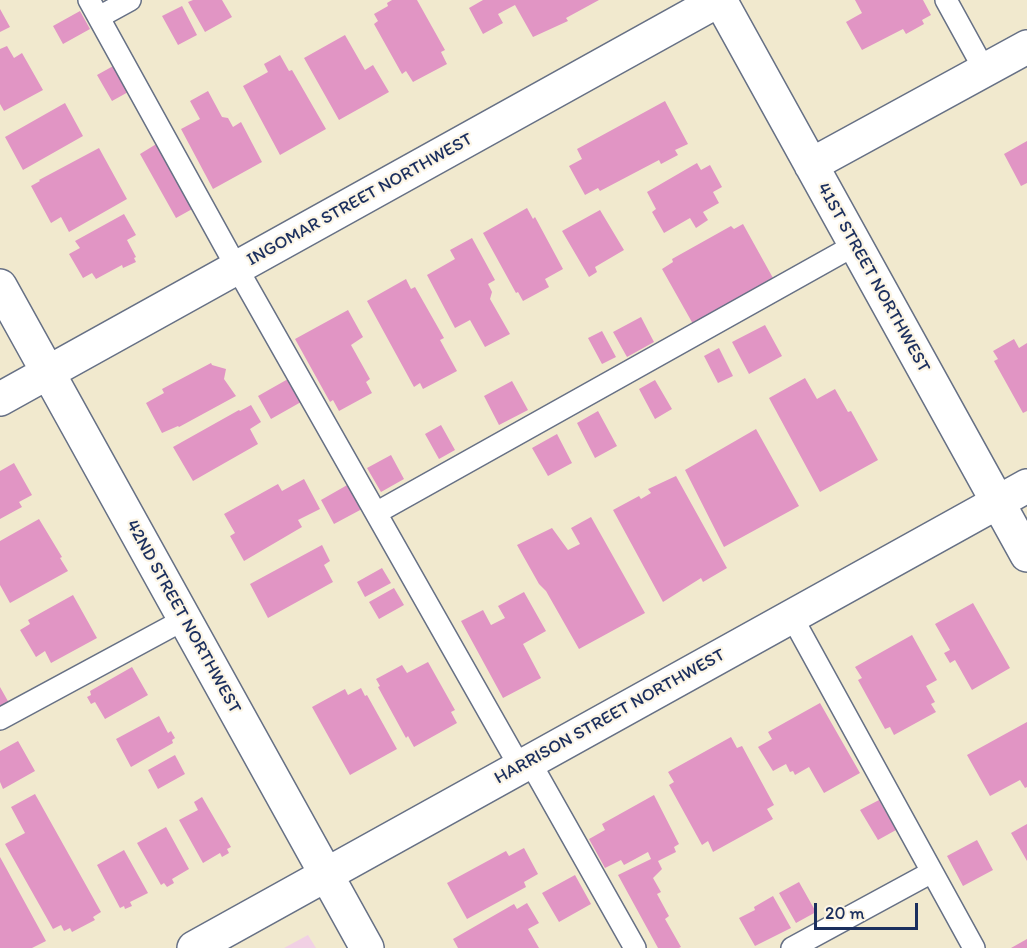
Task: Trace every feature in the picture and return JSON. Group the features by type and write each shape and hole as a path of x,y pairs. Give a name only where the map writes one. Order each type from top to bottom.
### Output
{"street":[{"name":"41ST STREET NORTHWEST","path":"719,0 1027,555"},
{"name":"INGOMAR STREET NORTHWEST","path":"0,399 719,0"},
{"path":"811,165 1027,47"},
{"name":"42ND STREET NORTHWEST","path":"0,286 367,948"},
{"name":"HARRISON STREET NORTHWEST","path":"194,948 1027,486"}],"lane":[{"path":"130,0 94,8 237,268 376,513 635,948"},
{"path":"946,0 985,71"},
{"path":"376,513 855,245"},
{"path":"792,616 974,948"},
{"path":"0,719 184,619"},
{"path":"792,948 932,872"}],"shaded area":[{"path":"308,935 316,948 284,948"}],"building":[{"path":"222,0 232,17 205,32 188,2"},
{"path":"392,0 417,0 445,50 441,52 447,64 413,82 406,71 402,74 374,24 378,21 374,14 388,6 387,3"},
{"path":"483,0 599,0 566,18 568,21 533,37 515,5 498,14 503,23 483,34 469,8"},
{"path":"855,0 923,0 931,15 922,20 924,24 906,34 903,29 862,50 846,22 862,13"},
{"path":"182,6 197,35 178,45 162,16"},
{"path":"0,9 10,27 0,32"},
{"path":"80,11 90,29 63,44 53,26"},
{"path":"345,35 365,70 373,65 389,92 339,120 304,58"},
{"path":"7,46 14,58 22,53 43,90 4,111 0,104 0,49"},
{"path":"280,55 289,71 292,70 326,129 280,155 243,86 268,72 264,64"},
{"path":"115,65 130,91 112,101 97,75"},
{"path":"208,91 222,117 228,118 233,127 241,122 262,162 213,189 181,129 200,119 190,101"},
{"path":"665,101 688,144 675,150 678,155 661,164 659,160 600,191 598,188 585,195 569,166 582,159 577,149"},
{"path":"65,103 83,136 23,170 5,137"},
{"path":"1027,141 1027,183 1021,186 1004,154"},
{"path":"158,143 194,208 176,218 140,154"},
{"path":"99,148 127,199 69,232 61,217 51,223 31,186"},
{"path":"697,163 701,170 710,165 722,187 713,192 719,203 703,212 708,220 696,228 690,218 664,233 652,212 656,209 647,192"},
{"path":"527,208 533,219 535,217 563,269 545,279 549,287 523,301 518,292 516,293 483,233"},
{"path":"600,210 624,250 595,267 597,272 589,277 562,231"},
{"path":"124,214 136,235 127,240 136,257 134,258 136,262 123,268 122,265 96,279 92,273 83,278 69,254 80,248 75,241"},
{"path":"743,224 773,278 764,283 766,287 693,324 662,269 673,262 672,259 731,226 734,229"},
{"path":"472,238 495,280 488,284 492,292 490,299 510,334 485,347 470,320 455,328 427,275 455,259 450,250"},
{"path":"406,279 411,289 415,287 444,338 440,340 457,371 423,389 420,383 414,387 367,301"},
{"path":"348,310 363,337 351,345 370,379 366,382 372,393 339,411 333,400 330,402 295,339"},
{"path":"641,317 654,342 627,357 613,332"},
{"path":"765,325 782,356 749,374 732,342"},
{"path":"602,331 616,357 602,364 588,338"},
{"path":"1014,339 1019,348 1027,343 1027,411 1023,413 994,361 998,359 993,351"},
{"path":"719,348 733,376 718,383 704,356"},
{"path":"211,363 226,369 224,379 236,396 179,427 162,433 146,403 164,393 162,389"},
{"path":"805,378 817,399 835,389 848,412 851,411 878,460 820,492 769,398"},
{"path":"288,379 301,402 271,419 258,396"},
{"path":"655,380 672,409 655,419 639,389"},
{"path":"512,381 528,410 499,425 484,396"},
{"path":"251,405 261,422 250,429 258,444 193,481 173,447"},
{"path":"598,411 617,446 595,458 577,423"},
{"path":"441,425 455,450 439,459 425,434"},
{"path":"756,429 799,506 724,547 685,470"},
{"path":"557,434 572,463 548,476 532,448"},
{"path":"391,455 404,479 381,492 367,468"},
{"path":"14,463 32,495 19,502 22,507 0,519 0,471"},
{"path":"676,476 727,568 703,582 701,578 663,602 613,510 639,496 641,499 651,493 648,489"},
{"path":"304,479 320,509 298,520 302,527 244,561 230,536 235,533 224,514 278,484 282,491"},
{"path":"349,484 362,509 334,524 321,500"},
{"path":"591,517 645,613 579,649 517,545 552,528 568,550 580,544 571,528"},
{"path":"39,519 68,571 10,603 0,585 0,541"},
{"path":"322,545 330,561 324,565 333,582 268,618 250,584"},
{"path":"382,568 391,583 365,597 357,582"},
{"path":"394,588 404,605 379,619 369,602"},
{"path":"524,592 546,631 523,644 541,678 503,698 461,621 483,610 491,625 505,618 498,606"},
{"path":"73,595 97,638 51,663 45,651 36,657 20,630 30,624 28,620"},
{"path":"973,603 1010,668 972,690 955,660 950,663 944,653 950,650 935,624"},
{"path":"912,635 937,680 926,686 935,702 931,704 936,712 894,735 890,727 885,729 858,680 862,678 855,667"},
{"path":"428,662 455,710 451,712 457,723 414,747 408,736 406,738 378,687 380,686 376,679 402,665 407,673"},
{"path":"132,667 148,695 105,719 95,702 91,704 87,697 91,695 90,691"},
{"path":"0,687 9,703 0,707"},
{"path":"361,688 397,749 350,775 312,707 345,689 348,695"},
{"path":"820,703 860,773 824,793 809,767 795,775 793,771 790,772 786,764 773,771 758,747 772,739 768,732"},
{"path":"159,716 168,733 171,731 175,738 172,740 173,743 131,767 116,739"},
{"path":"1027,722 1027,787 1025,788 1020,780 990,796 967,755"},
{"path":"731,737 737,748 742,746 774,805 767,809 773,819 713,852 708,841 702,845 669,785 674,782 668,772"},
{"path":"18,741 35,771 3,789 0,782 0,751"},
{"path":"175,755 185,774 158,789 148,770"},
{"path":"35,794 101,912 93,917 95,920 72,932 70,928 64,931 61,925 53,929 5,844 25,833 11,807"},
{"path":"654,795 679,844 674,847 676,852 658,861 662,869 653,878 661,892 657,894 669,916 665,919 681,947 679,948 658,948 618,875 651,859 648,852 624,865 621,860 605,868 589,839 605,830 602,824"},
{"path":"202,797 231,847 227,849 229,853 222,857 220,853 203,863 179,820 198,810 194,802"},
{"path":"879,800 896,830 878,840 860,810"},
{"path":"1027,824 1027,861 1011,833"},
{"path":"166,827 189,869 172,879 174,883 167,887 164,883 161,885 137,843"},
{"path":"977,840 993,870 963,886 947,856"},
{"path":"524,848 538,874 524,882 526,887 467,919 447,883 506,851 509,856"},
{"path":"124,850 148,893 130,902 132,906 125,909 124,906 120,908 97,865"},
{"path":"0,857 46,941 32,948 0,948"},
{"path":"575,875 591,904 559,922 542,893"},
{"path":"799,882 816,912 796,923 779,893"},
{"path":"773,896 791,928 755,946 739,918 755,910 754,907"},
{"path":"527,903 539,923 528,929 539,948 458,948 453,939 514,904 517,909"},
{"path":"1027,939 1027,948 1011,948"}]}
